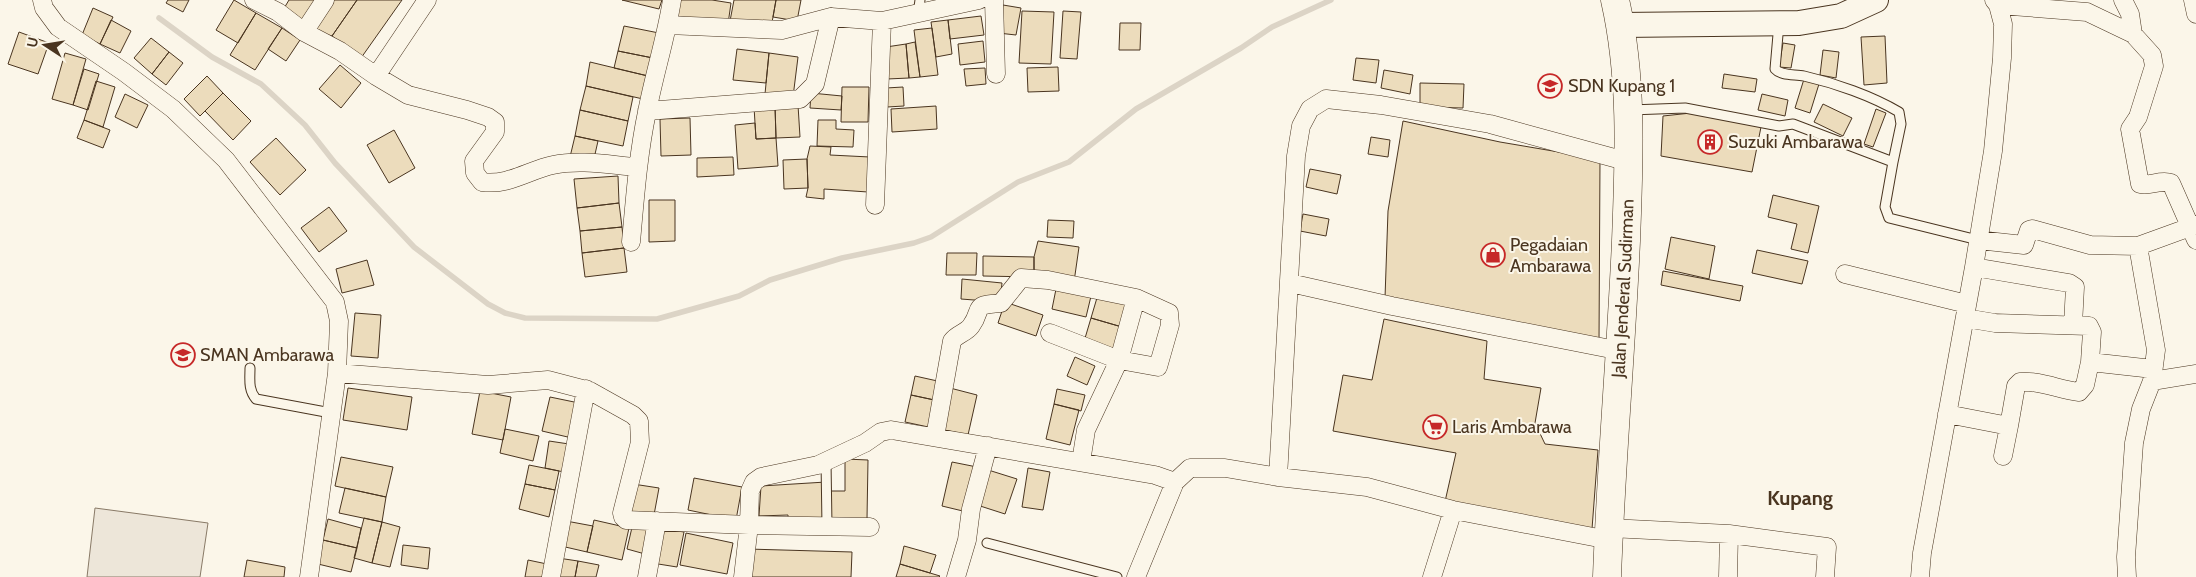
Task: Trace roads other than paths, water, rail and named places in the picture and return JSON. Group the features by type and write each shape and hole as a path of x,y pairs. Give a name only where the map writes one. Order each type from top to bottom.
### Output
{"main road":[{"name":"Jalan Jenderal Sudirman","path":"1607,577 1621,351 1629,162 1626,72 1618,12"}],"street":[{"path":"42,0 44,8 58,27 174,109 226,160 335,302 339,321 337,373 309,577"},
{"path":"254,0 278,12 304,32 340,52 408,95 467,110 488,117 495,122 495,132 474,161 475,173 482,182 495,184 552,165 574,162 637,167"},
{"path":"304,32 325,0"},
{"path":"376,76 426,0"},
{"path":"631,242 637,167 647,110 668,25 672,0"},
{"path":"668,25 782,30 831,17 882,21 919,7 979,0"},
{"path":"994,0 996,74"},
{"path":"1618,12 1799,23 1841,16 1876,0"},
{"path":"2123,0 2130,14 2133,34"},
{"path":"2194,0 2196,14"},
{"path":"1921,577 1922,553 1993,151 2002,58 2003,24 1996,3 2087,12 2133,34 2152,55 2154,66 2138,117 2130,128 2140,184 2145,186 2166,181 2171,183 2194,231 2138,246 2090,245 2032,229 2029,230 2024,245 1978,240"},
{"path":"647,110 800,99 815,84 831,17"},
{"path":"875,205 882,21"},
{"path":"1278,476 1296,156 1301,126 1310,109 1326,99 1381,105 1490,124 1629,162"},
{"path":"2127,577 2126,557 2134,443 2141,409 2152,375 2156,350 2138,246"},
{"path":"1974,267 2069,283 2075,287 2073,325"},
{"path":"1844,274 1966,311 1995,323 2089,326 2092,332 2090,362 2085,385 2079,392 2062,390 2029,381 2020,382 2016,386 2002,456"},
{"path":"934,437 952,341 971,326 977,310 983,305 1001,303 1021,278 1048,280 1136,298 1170,313 1170,325 1158,366 1119,360 1050,333"},
{"path":"1290,283 1392,306 1621,351"},
{"path":"1081,462 1086,430 1119,360 1136,298"},
{"path":"2090,362 2152,375 2196,374"},
{"path":"337,373 488,385 548,380 586,389 633,415 639,422 640,442 622,513 626,520 870,527"},
{"path":"551,577 586,389"},
{"path":"1947,414 2009,426"},
{"path":"743,577 749,525 750,490 754,482 761,478 794,471 826,461 864,443 881,432 891,430 988,446 1155,475 1175,482"},
{"path":"956,577 967,540 971,509 988,446"},
{"path":"1136,577 1175,482 1190,468 1199,467 1225,468 1367,487 1453,510 1609,534 1729,534 1827,547 1825,577"},
{"path":"1432,577 1453,510"},
{"path":"647,577 657,521"},
{"path":"1728,577 1729,534"}],"lane":[{"path":"1779,23 1775,69 1778,72 1804,76 1881,102 1899,112 1901,124 1885,207 1889,218 1978,240"},
{"path":"1627,110 1685,108 1779,126 1793,124 1893,162"},
{"path":"250,368 250,386 252,394 256,399 331,413"},
{"path":"826,461 828,526"},
{"path":"988,542 1117,577"}],"waterway":[{"path":"159,18 212,57 261,84 305,125 335,163 414,247 488,304 505,313 525,318 657,319 739,296 770,280 842,258 914,243 931,237 1018,182 1069,162 1136,109 1241,48 1272,27 1331,0"}],"place":[{"name":"SDN Kupang 1","path":"1550,86"},
{"name":"Suzuki Ambarawa","path":"1710,142"},
{"name":"Pegadaian Ambarawa","path":"1493,255"},
{"name":"SMAN Ambarawa","path":"183,355"},
{"name":"Laris Ambarawa","path":"1435,427"}],"district":[{"name":"Kupang","path":"1800,498"}]}
